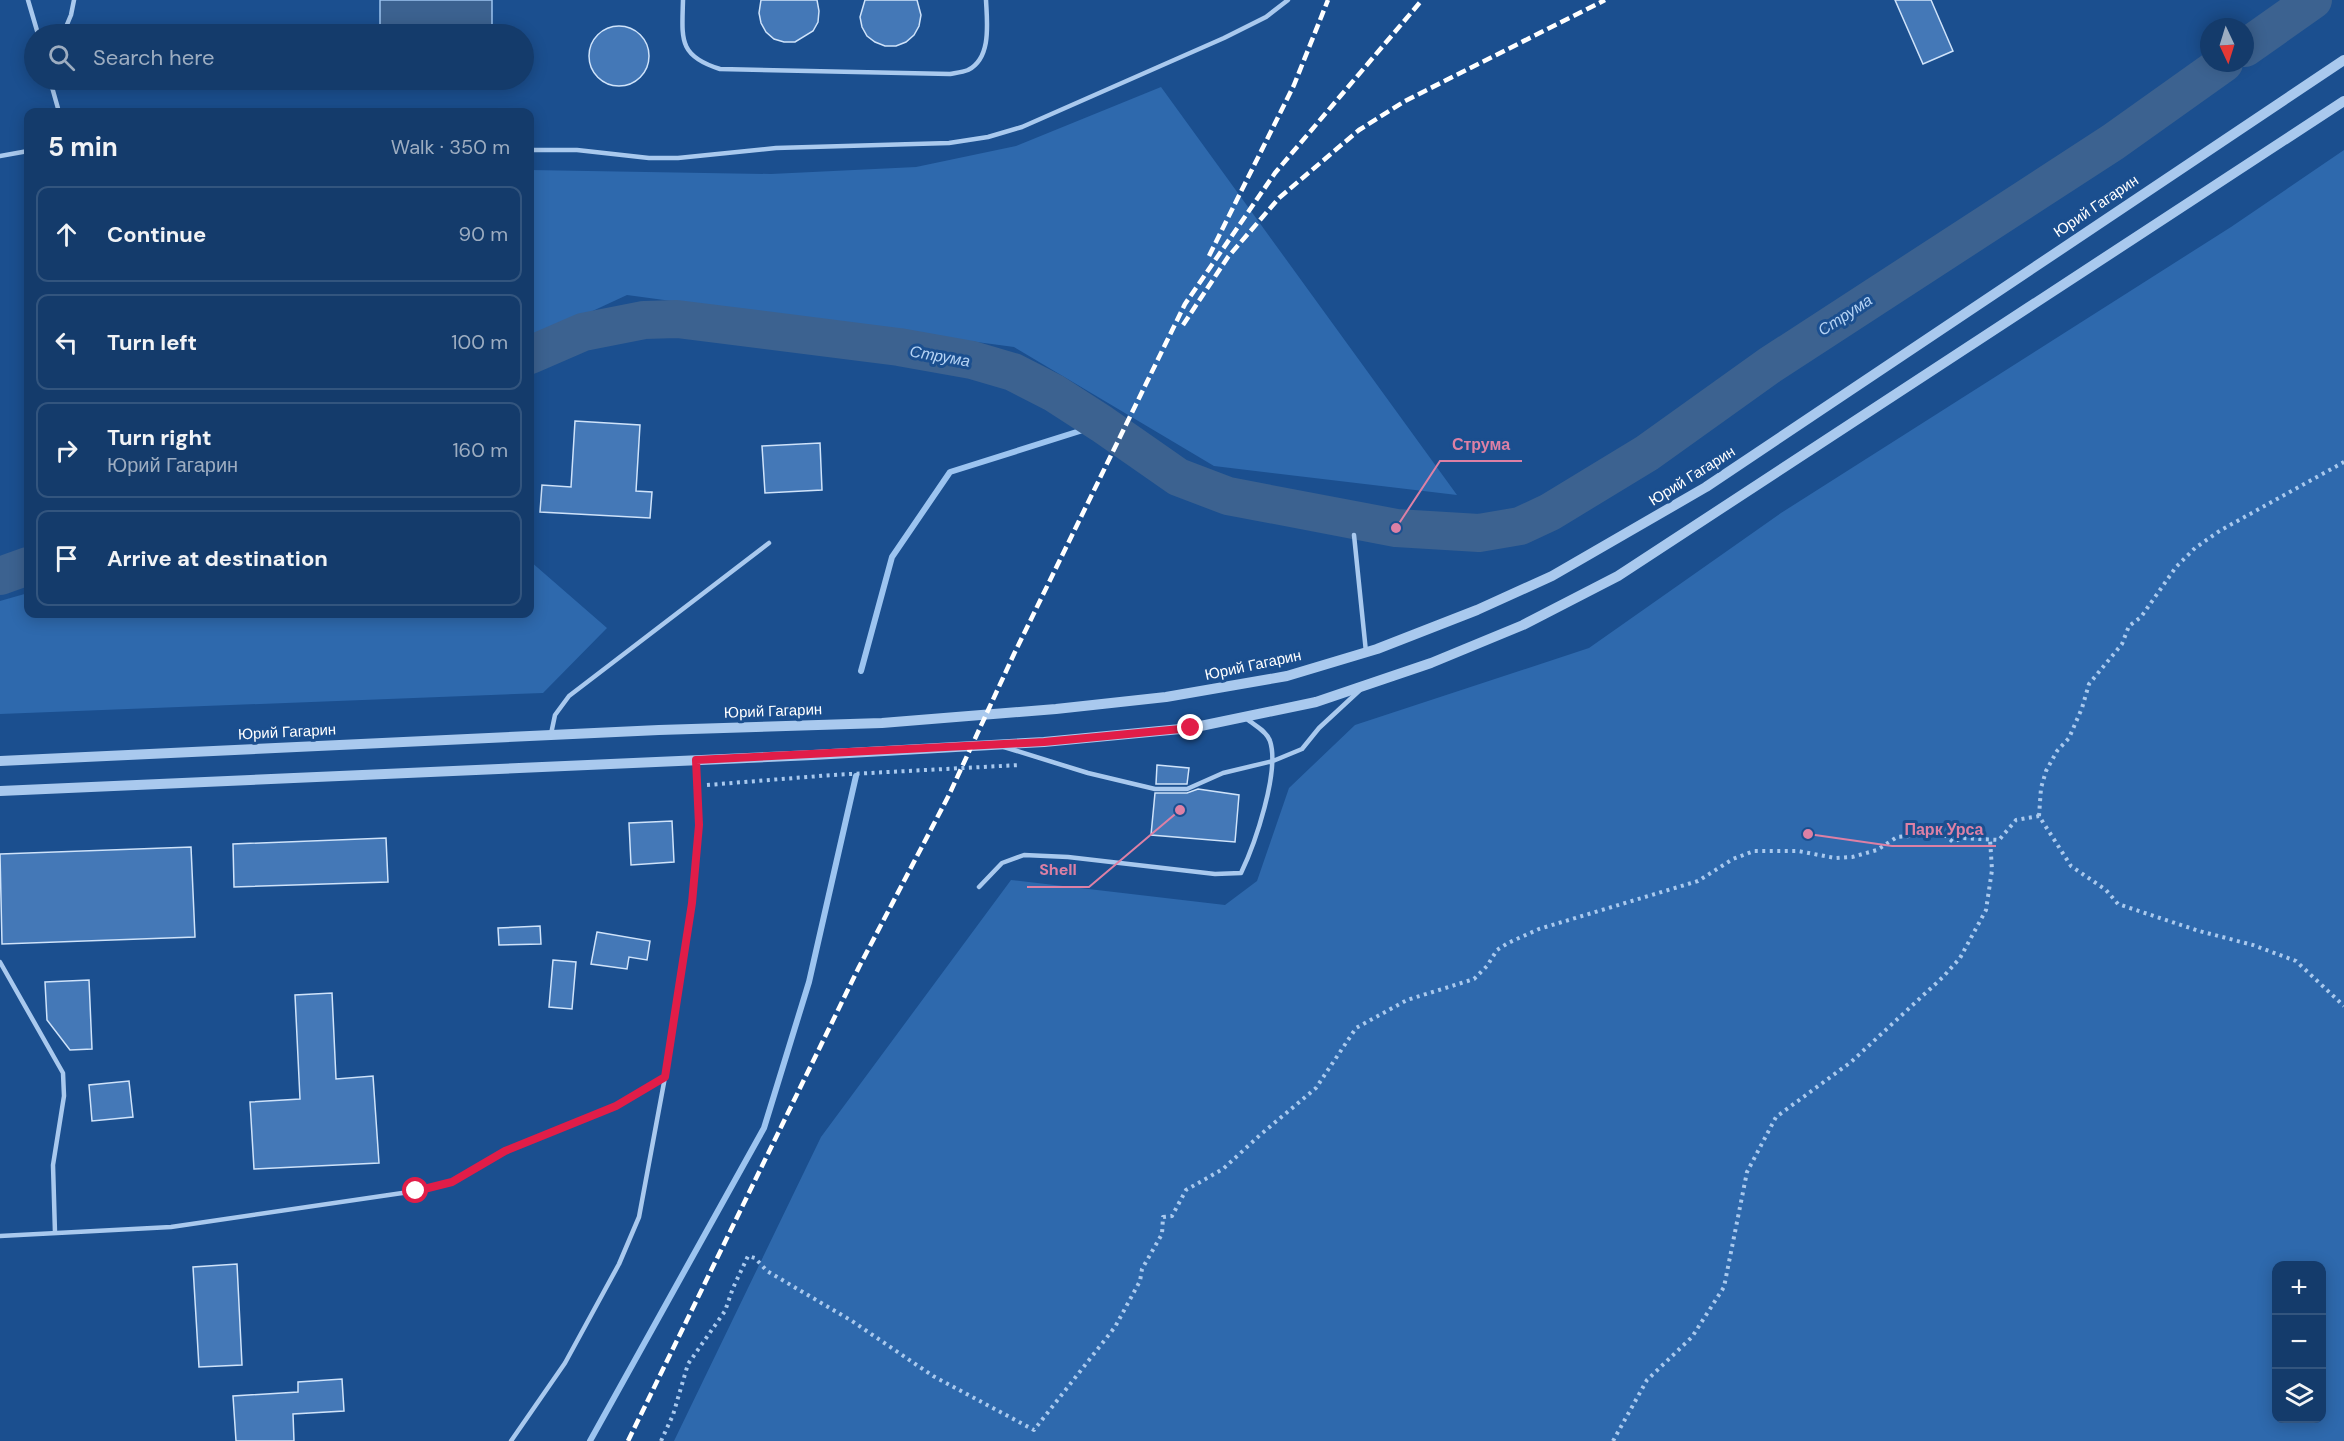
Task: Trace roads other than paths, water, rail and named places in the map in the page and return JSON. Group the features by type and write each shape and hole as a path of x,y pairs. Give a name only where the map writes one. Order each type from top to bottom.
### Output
{"street":[{"name":"Юрий Гагарин","path":"0,761 550,735 882,723 1056,709 1166,697 1287,676 1366,652 1477,610 1552,576 1706,487 2344,60"},
{"path":"0,791 1044,742 1191,728 1316,702 1431,663 1523,625 1618,576 2344,101"}],"lane":[{"path":"28,0 35,24"},
{"path":"67,24 74,0"},
{"path":"683,0 682,37 690,52 701,63 720,69 950,74 968,70 980,60 985,45 986,0"},
{"path":"534,150 577,150 649,158 678,158 776,148 949,143 988,136 1022,127 1224,39 1266,17 1288,0"},
{"path":"53,90 58,108"},
{"path":"0,156 24,152"},
{"path":"1354,535 1366,652"},
{"path":"550,735 555,715 569,696 769,543"},
{"path":"996,744 1047,762 1155,789 1187,789 1223,772 1273,761 1302,749 1319,728 1365,685"},
{"path":"979,887 1002,863 1024,855 1068,857 1215,874 1241,873 1253,849 1273,761 1270,739 1244,717"},
{"path":"511,1441 565,1363 619,1264 639,1217 665,1077 692,903 699,825 696,760"},
{"path":"0,962 63,1073 64,1096 53,1165 55,1233"},
{"path":"0,1236 171,1227 416,1191 452,1182 505,1151 616,1106 665,1077"}],"waterway":[{"name":"Струма","path":"2254,42 2313,0"},
{"name":"Струма","path":"534,353 583,332 644,320 677,319 899,347 972,360 1013,372 1054,393 1178,477 1228,496 1396,528 1479,533 1520,526 1550,512 1647,453 1770,365 2113,142 2211,72"},
{"path":"861,671 892,557 950,472 1102,424"},
{"name":"Струма","path":"0,576 24,567"},
{"path":"590,1441 764,1128 809,982 856,776"}],"railway":[{"path":"1209,256 1294,85 1328,0"},
{"path":"628,1441 859,967 949,795 1014,654 1185,304 1275,173 1422,0"},
{"path":"1183,325 1228,257 1279,198 1359,130 1405,101 1605,0"}],"place":[{"name":"Струма","path":"1396,528"},
{"name":"Shell","path":"1180,810"},
{"name":"Парк Урса","path":"1808,834"}]}
